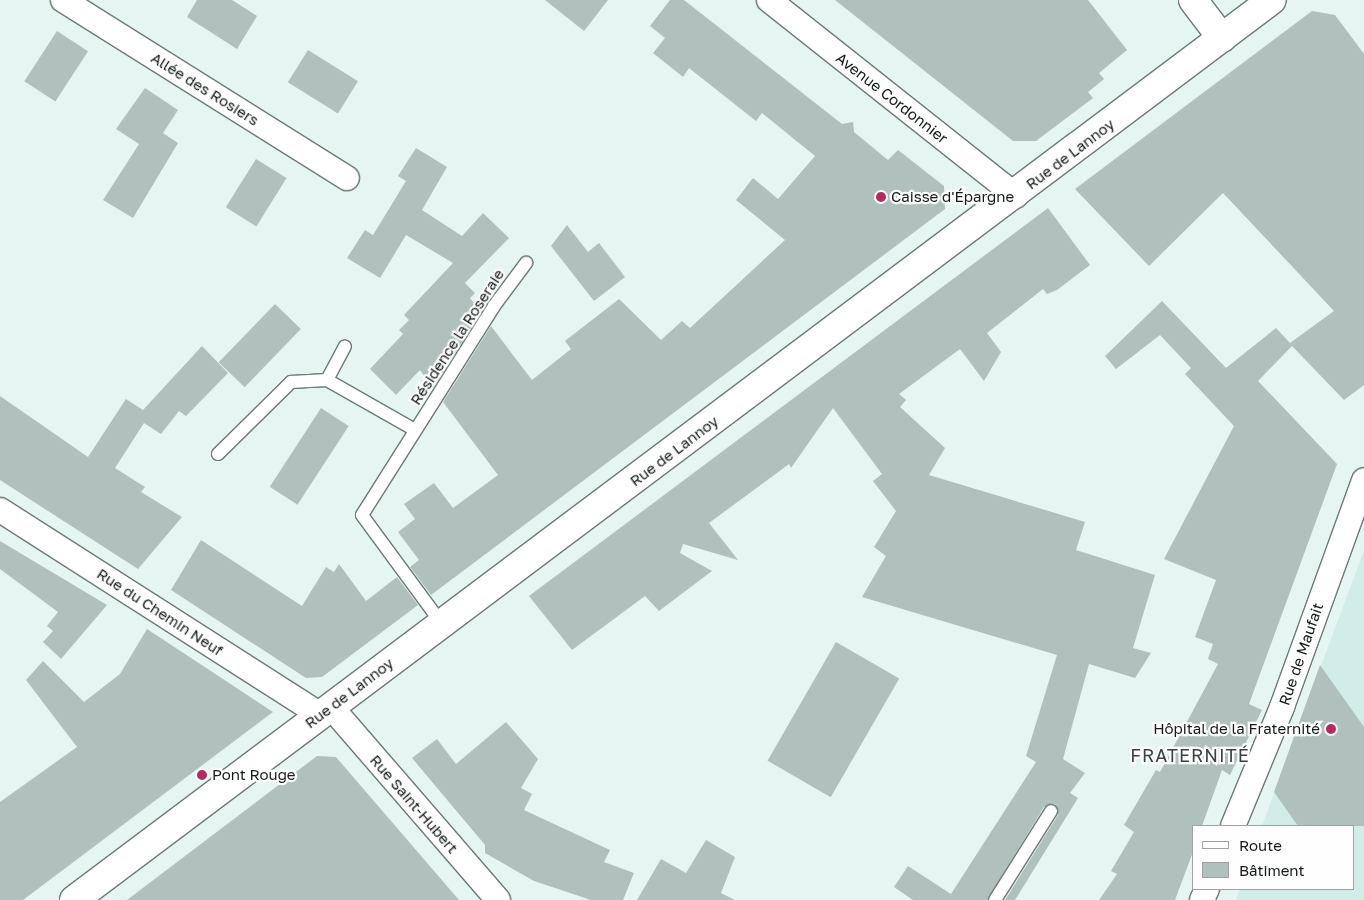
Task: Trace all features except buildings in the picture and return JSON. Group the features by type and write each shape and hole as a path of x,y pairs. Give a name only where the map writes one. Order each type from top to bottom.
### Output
{"main road":[{"path":"1193,0 1222,38"},
{"name":"Rue de Lannoy","path":"74,900 1016,196 1272,0"}],"street":[{"name":"Allée des Rosiers","path":"63,0 347,178"},
{"name":"Avenue Cordonnier","path":"769,0 1016,196"},
{"name":"Rue de Maufait","path":"1233,825 1282,707 1364,480"},
{"name":"Rue du Chemin Neuf","path":"0,510 325,711"},
{"name":"Rue Saint-Hubert","path":"325,711 498,900"}],"lane":[{"name":"Résidence la Roseraie","path":"442,624 362,516 415,430 526,263"},
{"path":"218,454 291,382 327,380 345,346"},
{"name":"Résidence la Roseraie","path":"327,380 415,430"},
{"path":"995,900 1051,811"}],"shaded area":[{"name":"Hôpital de la Fraternité","path":"1364,550 1364,900 1236,900 1240,890 1354,890 1354,825 1262,825"}],"place":[{"name":"Caisse d'Épargne","path":"881,197"},
{"name":"Hôpital de la Fraternité","path":"1331,729"},
{"name":"Pont Rouge","path":"202,775"}],"district":[{"name":"FRATERNITÉ","path":"1190,755"}]}
